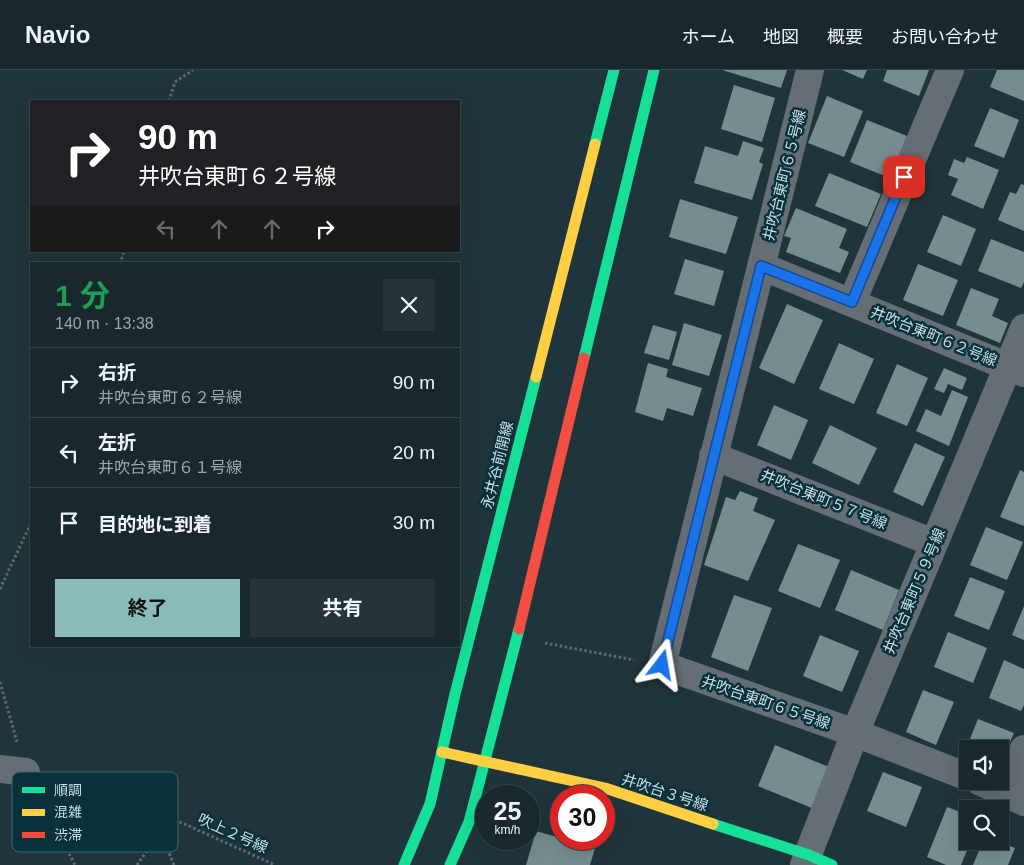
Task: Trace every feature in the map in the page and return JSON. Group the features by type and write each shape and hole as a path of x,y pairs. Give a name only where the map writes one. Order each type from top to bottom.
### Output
{"street":[{"name":"永井谷前開線","path":"404,865 430,804 614,70"},
{"path":"450,865 469,822 485,762 654,70"},
{"name":"井吹台東町６５号線","path":"810,70 662,665 855,733 959,773"},
{"path":"852,302 950,70"},
{"name":"井吹台東町６２号線","path":"761,266 1016,369"},
{"name":"井吹台東町５９号線","path":"815,862 855,733 934,543 1016,369 1024,328"},
{"name":"井吹台東町５７号線","path":"714,456 934,543"},
{"path":"999,790 1015,797 1024,749"},
{"name":"井吹台３号線","path":"442,752 605,788 815,862"}],"path":[{"path":"169,100 175,82 193,70"},
{"path":"0,589 30,525"},
{"path":"516,638 662,665"},
{"path":"0,682 13,771"},
{"name":"吹上２号線","path":"178,821 275,865"},
{"path":"66,852 75,865"},
{"name":"吹上２号線","path":"137,865 146,852"},
{"path":"169,852 174,865"}],"building":[{"path":"722,70 787,70 781,88"},
{"path":"842,70 867,70 863,79"},
{"path":"887,70 929,70 919,96 883,81"},
{"path":"997,70 1024,70 1024,101 990,87"},
{"path":"734,85 775,98 762,142 721,129"},
{"path":"827,96 863,111 844,157 808,143"},
{"path":"990,108 1019,120 1004,158 974,146"},
{"path":"867,120 907,136 890,178 850,162"},
{"path":"743,141 764,148 759,162 763,164 752,200 694,183 705,146 738,156"},
{"path":"967,157 999,170 983,209 951,195 958,179 948,175 954,159 964,163"},
{"path":"829,173 881,194 867,227 815,206"},
{"path":"1021,184 1024,185 1024,231 998,220 1010,192 1016,194"},
{"path":"680,199 738,217 726,254 669,237"},
{"path":"796,208 847,229 839,248 849,252 840,273 786,252 791,238 784,236"},
{"path":"943,215 976,229 961,266 927,252"},
{"path":"991,239 1024,252 1024,282 1021,288 978,271"},
{"path":"685,259 724,271 714,306 674,294"},
{"path":"918,264 958,280 943,316 903,300"},
{"path":"971,288 999,299 992,316 1008,323 1000,343 956,325"},
{"path":"787,304 823,320 794,384 759,368"},
{"path":"684,323 722,335 709,376 672,365"},
{"path":"653,325 677,332 669,360 644,353"},
{"path":"839,343 874,359 854,404 819,389"},
{"path":"648,363 668,369 666,377 702,388 693,416 667,408 663,421 635,412"},
{"path":"897,364 928,378 907,426 876,413"},
{"path":"944,368 967,378 962,390 948,384 944,393 934,389"},
{"path":"952,390 968,397 949,446 916,431 926,409 941,416"},
{"path":"774,405 808,420 791,460 757,445"},
{"path":"830,425 877,448 859,485 812,463"},
{"path":"915,443 945,457 923,506 893,492"},
{"path":"1020,470 1024,472 1024,526 1000,517"},
{"path":"740,491 758,498 753,511 775,520 748,581 704,565 726,497 735,500"},
{"path":"986,527 1023,542 1007,580 970,565"},
{"path":"798,544 840,560 820,608 778,591"},
{"path":"851,570 899,590 883,630 835,610"},
{"path":"970,577 1005,591 989,630 954,616"},
{"path":"734,595 772,608 748,671 711,657"},
{"path":"1024,606 1024,640 1012,635"},
{"path":"948,632 987,648 973,683 934,667"},
{"path":"820,635 859,651 842,692 803,676"},
{"path":"1004,660 1024,669 1024,705 1021,711 989,698"},
{"path":"923,690 954,702 936,745 906,732"},
{"path":"978,719 1014,733 1009,744 1009,740 970,740"},
{"path":"775,745 829,767 812,808 758,786"},
{"path":"883,772 922,787 906,827 867,811"},
{"path":"947,807 959,812 959,850 967,850 961,865 946,865 927,857"},
{"path":"540,832 550,835 550,850 594,850 590,865 526,865 530,850 540,850"},
{"path":"1009,846 1015,848 1008,865 973,865 979,850 1009,850"}],"traffic: fast":[{"path":"595,144 614,70"},
{"path":"584,358 654,70"},
{"path":"404,865 430,804 455,694 536,377"},
{"path":"450,865 469,822 519,629"},
{"path":"713,824 809,855 832,865"}],"traffic: slow":[{"path":"536,377 595,144"},
{"path":"442,752 605,788 713,824"}],"traffic: jam":[{"path":"519,629 584,358"}],"route":[{"path":"662,665 761,266 852,302 904,177"}]}
